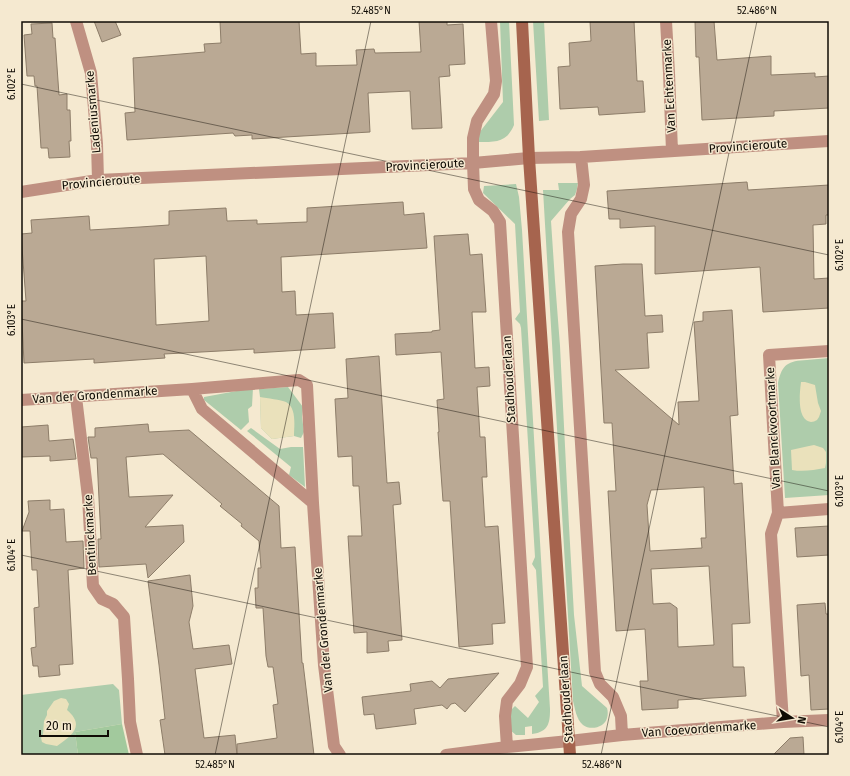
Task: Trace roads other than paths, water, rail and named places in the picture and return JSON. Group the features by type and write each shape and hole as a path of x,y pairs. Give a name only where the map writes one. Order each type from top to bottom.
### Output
{"street":[{"name":"Ladeniusmarke","path":"76,21 91,73 97,144 98,180"},
{"name":"Stadhouderlaan","path":"491,21 496,81 494,94 477,121 473,138 474,189 479,200 493,211 500,222 527,667 520,684 507,701 505,716 507,747"},
{"name":"Stadhouderlaan","path":"522,21 529,158 570,755"},
{"name":"Van Echtenmarke","path":"666,21 672,151"},
{"name":"Provincieroute","path":"21,192 98,180 473,163 529,158 581,157 829,141"},
{"path":"581,157 584,185 581,199 571,214 568,232 595,672 600,684 613,697 621,716 622,734"},
{"name":"Van Blanckvoortmarke","path":"783,722 771,534 778,513 769,355 829,351"},
{"name":"Van der Grondenmarke","path":"21,400 192,389 299,380 307,385 324,665 334,746 340,755"},
{"path":"192,389 202,409 313,503"},
{"name":"Bentinckmarke","path":"76,397 88,497 93,586 102,599 113,604 124,617 130,722 137,755"},
{"path":"778,513 829,509"},
{"name":"Van Coevordenmarke","path":"569,741 622,734 829,720"},
{"path":"446,755 569,741"}]}
